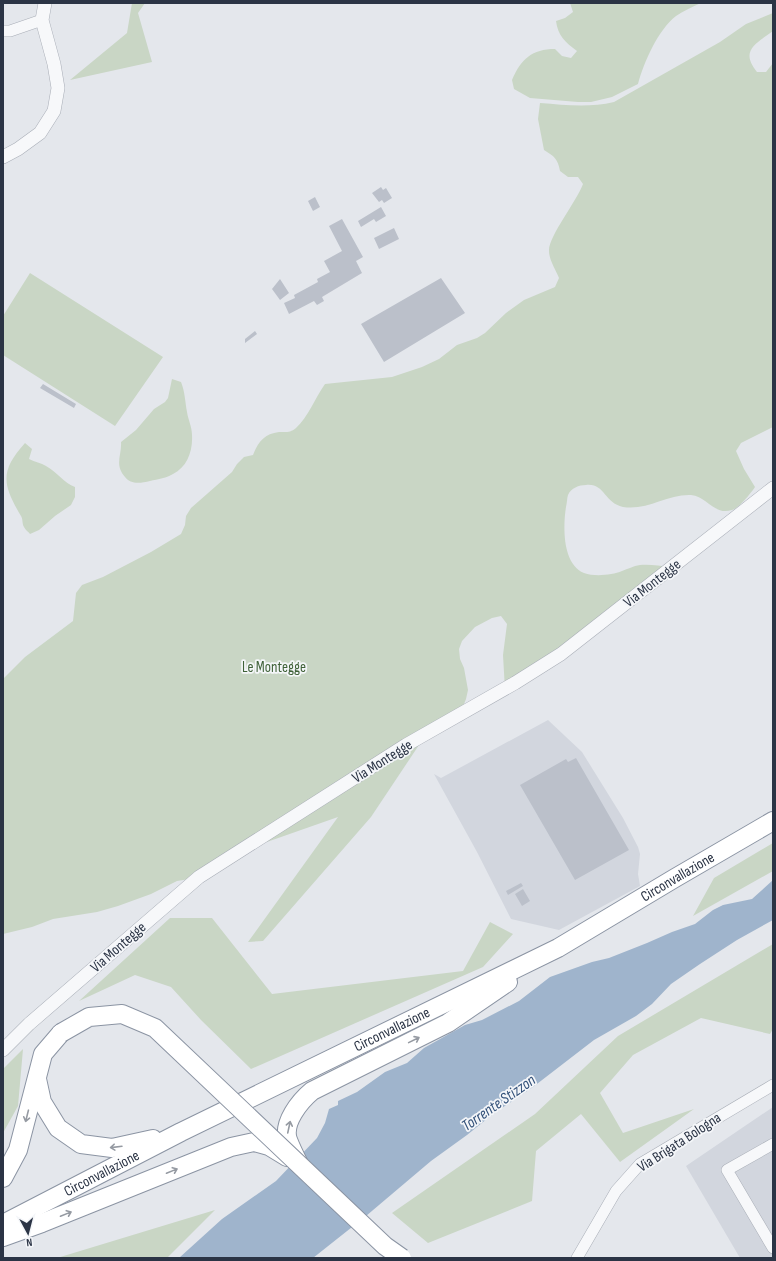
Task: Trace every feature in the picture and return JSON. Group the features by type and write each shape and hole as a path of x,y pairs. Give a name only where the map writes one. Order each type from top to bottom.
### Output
{"highway":[{"name":"Circonvallazione","path":"3,1224 181,1132 558,948 773,821"},
{"path":"299,1164 288,1139 289,1124 297,1106 312,1091 448,1023 558,948"},
{"path":"3,1178 18,1150 43,1054 61,1033 90,1017 122,1014 155,1028 385,1246 402,1258"},
{"path":"37,1079 42,1102 58,1128 81,1144 112,1148 181,1132"},
{"path":"3,1237 136,1186 231,1147 254,1142 269,1146 299,1164"}],"street":[{"path":"3,157 18,149 40,133 54,111 58,88 54,64 42,20 45,3"},
{"path":"3,31 10,32 42,20"},
{"name":"Via Montegge","path":"3,1050 29,1024 199,877 406,745 515,682 560,654 773,488"},
{"name":"Via Brigata Bologna","path":"577,1258 616,1191 640,1164 773,1085"},
{"path":"773,1144 727,1170 773,1248"}],"shaded area":[{"path":"548,720 582,752 623,818 640,854 638,874 640,886 559,930 511,919 477,852 434,774 441,778"},
{"path":"773,1107 773,1258 740,1258 686,1166"}],"green space":[{"path":"132,3 145,3 138,13 152,62 70,80 127,33"},
{"path":"570,3 701,3 676,16 663,29 652,47 638,84 612,97 591,102 530,98 514,89 512,80 523,61 534,53 547,49 555,49 562,56 571,58 577,51 560,35 556,21 565,18 573,12"},
{"name":"Le Montegge","path":"773,13 773,31 756,43 750,53 750,58 757,72 766,72 773,63 773,427 741,443 736,451 744,469 755,487 748,496 735,509 726,511 715,508 697,496 691,495 682,495 649,505 632,508 617,505 612,502 601,490 592,485 576,487 571,490 567,498 564,524 568,553 571,562 577,568 584,573 603,575 613,574 640,565 670,567 505,690 503,655 507,624 501,616 492,618 475,627 462,641 459,649 468,690 458,719 421,742 371,817 263,941 248,942 338,817 224,857 196,878 177,881 151,894 118,906 97,912 53,919 32,927 3,934 3,679 25,657 73,621 76,593 82,585 103,577 151,552 181,534 185,525 186,516 191,508 232,472 244,457 253,455 262,439 274,433 294,430 300,424 325,384 392,377 422,367 439,359 457,345 477,338 485,333 506,313 524,300 555,287 559,278 550,258 550,245 583,184 578,177 568,177 560,171 555,158 544,150 538,119 540,103 595,105 614,102 720,42 746,24"},
{"path":"30,273 163,357 115,426 3,355 3,316"},
{"path":"172,379 181,382 191,426 192,441 188,458 178,471 168,476 136,483 127,480 122,473 119,464 121,442 136,430 154,409 165,402 168,398"},
{"path":"25,443 32,449 29,459 46,466 67,483 75,487 75,497 71,505 39,530 30,534 25,528 22,517 10,495 6,478 11,462"},
{"path":"773,843 773,871 693,916 714,878"},
{"path":"170,918 212,918 272,994 463,971 490,922 513,934 483,967 251,1069 201,1020 171,987 135,975 79,1001"},
{"path":"773,944 773,1029 770,1034 701,1018 633,1055 600,1093 623,1133 694,1109 620,1162 581,1114 536,1151 532,1201 428,1243 392,1213 535,1114 618,1036"},
{"path":"23,1049 18,1106 3,1133 3,1069"},
{"path":"215,1210 167,1258 57,1258"}],"water":[{"name":"Torrente Stizzon","path":"773,880 773,920 737,940 671,984 652,1004 636,1016 594,1040 533,1087 493,1114 431,1161 366,1216 313,1258 179,1258 222,1219 276,1181 317,1138 325,1123 329,1109 338,1105 338,1101 357,1092 385,1072 407,1063 424,1048 465,1025 482,1020 519,1001 550,977 592,962 609,958 695,924 713,910 723,905 752,899"}],"building":[{"path":"381,187 383,190 386,188 392,198 384,203 382,200 379,202 372,193"},
{"path":"315,197 320,207 313,211 308,201"},
{"path":"381,207 386,216 376,222 374,219 361,227 358,221"},
{"path":"342,219 363,257 356,261 362,273 322,297 324,301 317,305 314,301 289,314 284,303 295,298 294,295 318,282 317,279 330,272 324,261 342,251 329,226"},
{"path":"394,228 399,239 379,249 374,238"},
{"path":"441,278 465,313 384,362 361,324"},
{"path":"280,279 289,293 280,300 272,289"},
{"path":"255,331 257,334 245,343 245,339"},
{"path":"43,384 76,404 74,408 40,388"},
{"path":"576,758 629,850 575,880 520,785 566,759 568,762"},
{"path":"521,883 523,886 508,895 506,891"},
{"path":"523,889 530,901 522,906 515,894"}]}
